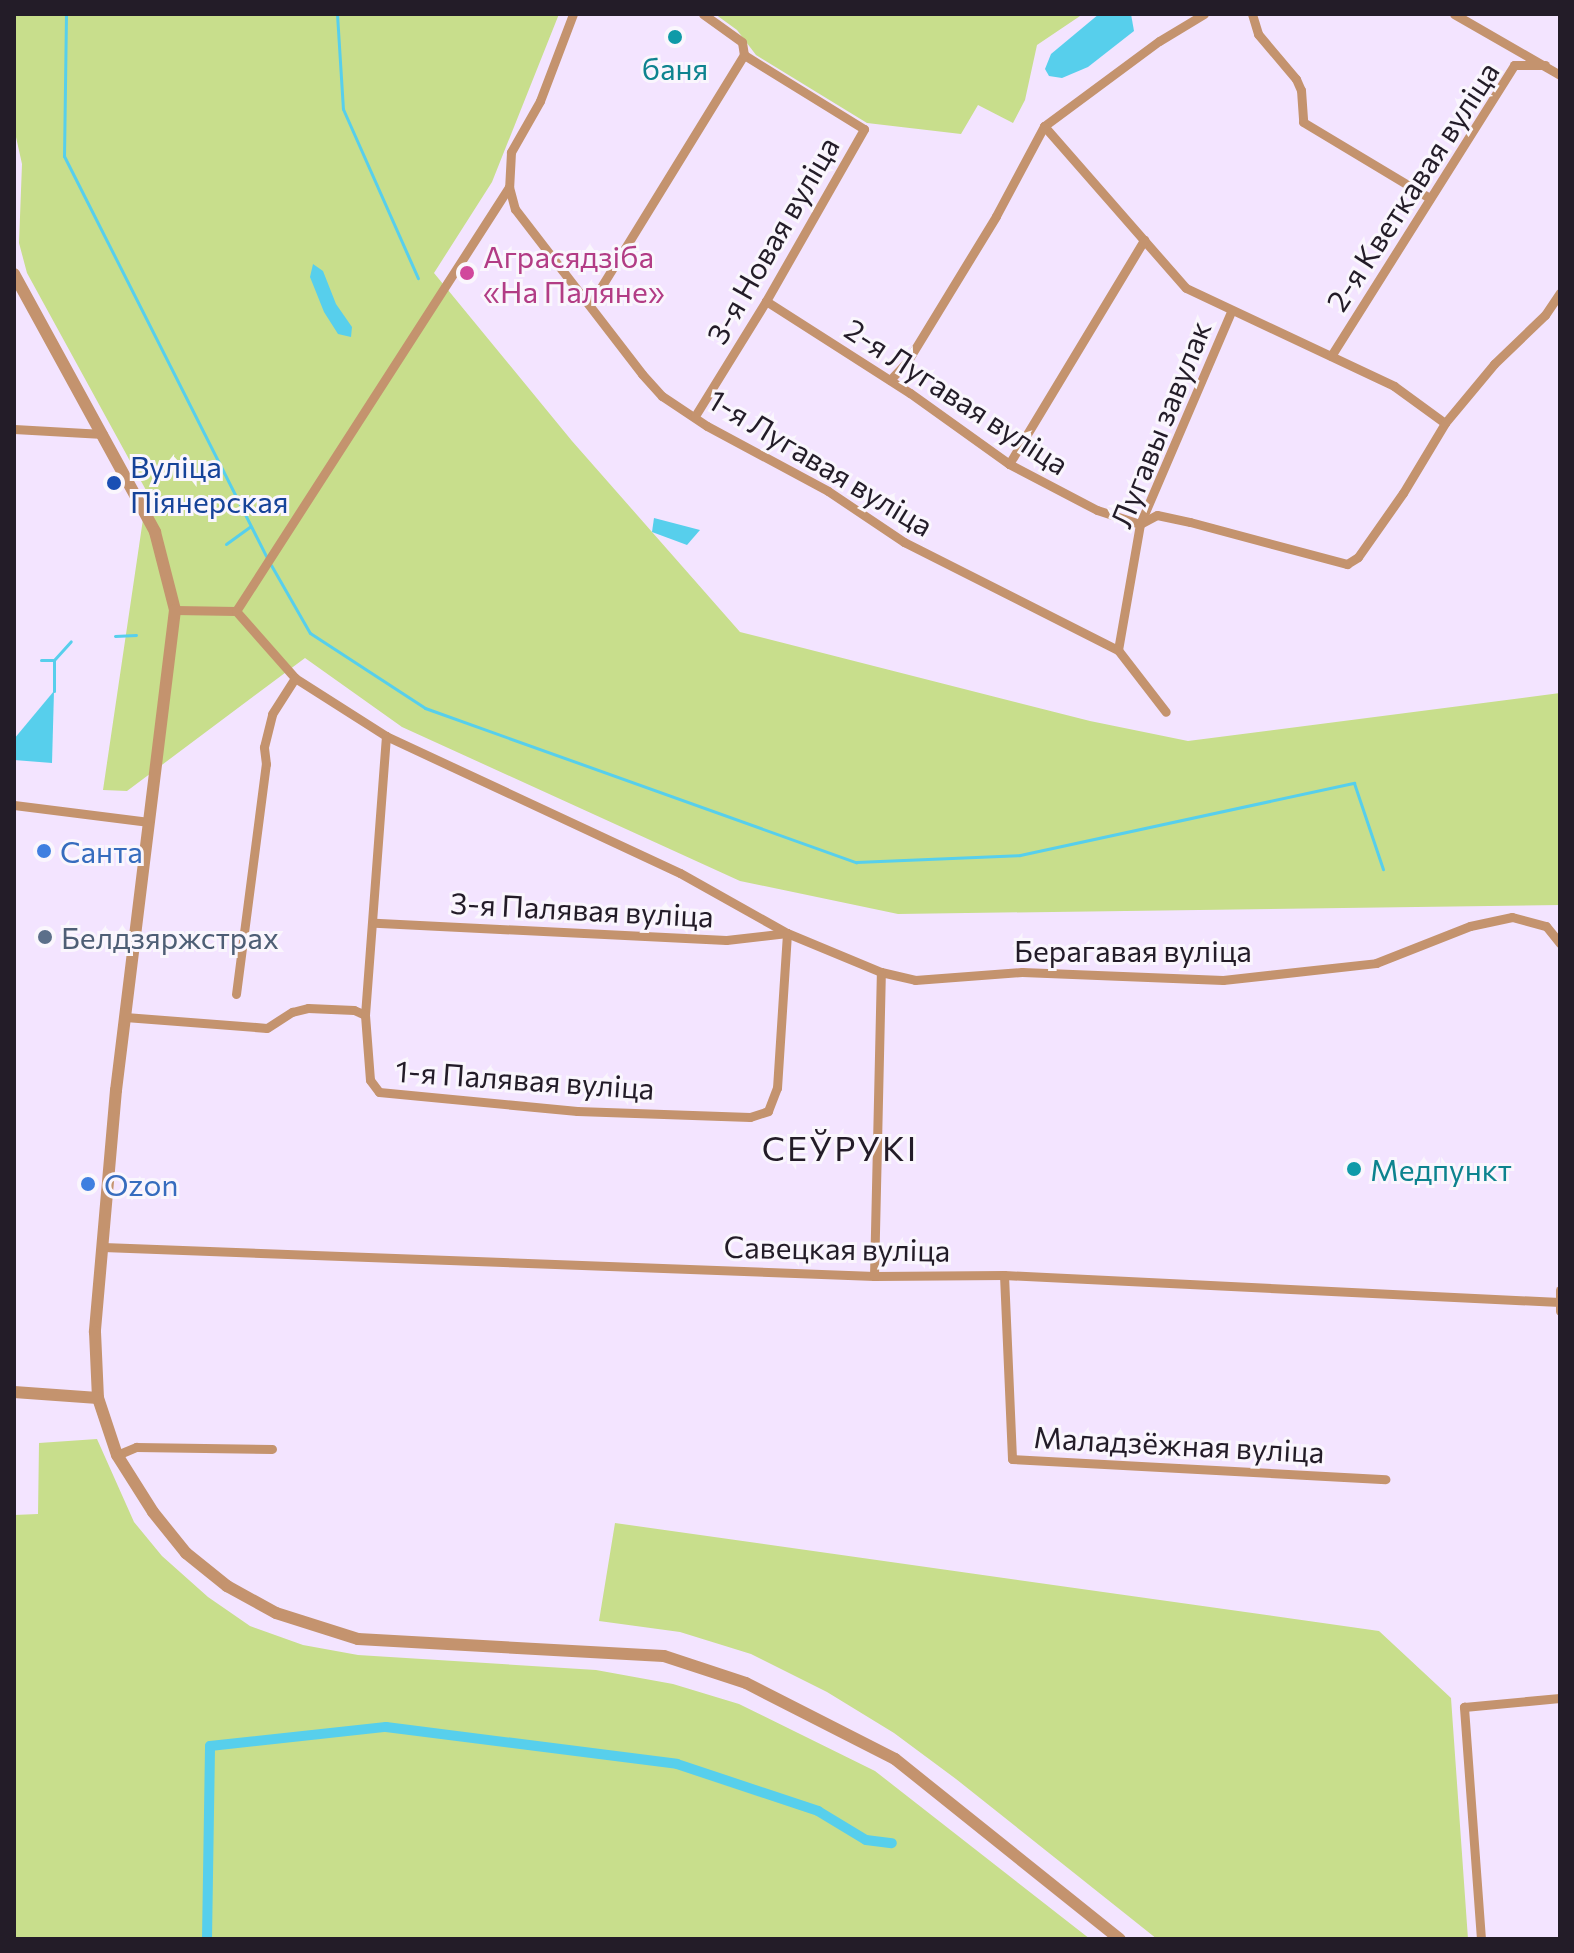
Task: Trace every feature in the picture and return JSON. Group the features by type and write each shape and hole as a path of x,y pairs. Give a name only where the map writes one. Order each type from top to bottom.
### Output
{"street":[{"path":"175,610 236,611 509,187 511,152 540,101 573,14"},
{"path":"590,305 744,55 742,42 703,14"},
{"path":"890,380 907,362 996,216 1044,126 1159,41 1204,14"},
{"path":"1252,14 1258,34 1296,79 1301,90 1303,122 1428,197"},
{"path":"1454,14 1560,75"},
{"name":"3-я Новая вуліца","path":"695,416 766,301 864,129 744,55"},
{"name":"2-я Кветкавая вуліца","path":"1331,356 1428,197 1514,65 1545,65"},
{"path":"1044,126 1186,288 1231,312 1394,386 1445,423"},
{"name":"1-я Лугавая вуліца","path":"509,187 515,209 662,396 752,452 828,491 904,542 1118,650 1166,712"},
{"path":"1009,464 1144,240"},
{"path":"14,274 155,532 175,610 125,1017 95,1332 98,1398 117,1455 153,1512 186,1553 227,1586 276,1613 358,1639 664,1656 746,1683 895,1759 1120,1939"},
{"name":"2-я Лугавая вуліца","path":"766,301 890,380 1009,464 1097,510 1140,524 1157,515 1271,541 1347,564 1358,557 1403,493 1445,423 1494,364 1545,315 1560,293"},
{"name":"Лугавы завулак","path":"1118,650 1140,524 1231,312"},
{"path":"14,429 103,434"},
{"name":"Берагавая вуліца","path":"236,611 295,678 386,736 680,873 787,933 881,972 915,980 1022,972 1223,980 1376,963 1470,926 1512,917 1546,926 1560,943"},
{"path":"236,994 266,764 264,747 272,714 295,678"},
{"path":"125,1017 267,1028 292,1012 308,1008 354,1010 365,1015 386,736"},
{"path":"14,805 149,822"},
{"name":"3-я Палявая вуліца","path":"374,923 726,940 787,933"},
{"name":"1-я Палявая вуліца","path":"365,1015 370,1080 379,1092 577,1111 750,1117 768,1111 777,1088 787,933"},
{"path":"874,1276 881,972"},
{"name":"Савецкая вуліца","path":"103,1247 874,1276 1004,1275 1559,1302"},
{"name":"Маладзёжная вуліца","path":"1004,1275 1012,1459 1385,1479"},
{"path":"1560,1290 1560,1311"},
{"path":"14,1392 98,1398"},
{"path":"117,1455 136,1447 272,1449"},
{"path":"1481,1939 1464,1707 1560,1698"}],"green space":[{"path":"14,14 559,14 492,182 434,273 572,441 740,632 1090,721 1188,741 1560,693 1560,905 898,914 740,881 402,727 305,658 127,791 103,790 147,492 27,273 19,243 22,164 14,128"},
{"path":"715,14 1083,14 1037,45 1025,100 1013,123 978,105 961,134 867,123 756,55 737,30"},
{"path":"97,1439 134,1522 162,1556 208,1597 250,1626 303,1645 358,1655 596,1670 673,1684 739,1704 875,1771 1090,1939 14,1939 14,1515 38,1514 39,1443"},
{"path":"615,1523 1379,1631 1451,1698 1468,1939 1157,1939 956,1779 894,1733 827,1692 751,1654 680,1632 599,1621"}],"water":[{"path":"1099,14 1131,14 1134,31 1088,67 1062,78 1049,76 1045,69 1051,54"},
{"path":"313,264 323,271 336,304 352,327 351,337 338,334 324,312 310,277"},
{"path":"654,518 700,530 687,545 652,532"},
{"path":"54,691 52,763 14,760 14,739"}],"waterway":[{"path":"66,14 64,156 267,558"},
{"path":"337,14 343,109 418,278"},
{"path":"226,544 249,527"},
{"path":"271,565 310,633 425,708 856,862 1020,855 1354,783 1383,869"},
{"path":"115,636 136,635"},
{"path":"54,691 54,660 71,641"},
{"path":"41,660 53,660"},
{"path":"207,1939 210,1746 386,1727 677,1764 818,1811 866,1840 892,1843"}],"place":[{"name":"баня","path":"675,37"},
{"name":"Аграсядзіба «На Паляне»","path":"467,273"},
{"name":"Вуліца Піянерская","path":"114,483"},
{"name":"Санта","path":"44,851"},
{"name":"Белдзяржстрах","path":"45,937"},
{"name":"Медпункт","path":"1354,1169"},
{"name":"Ozon","path":"88,1184"}],"district":[{"name":"СЕЎРУКІ","path":"840,1148"}]}
